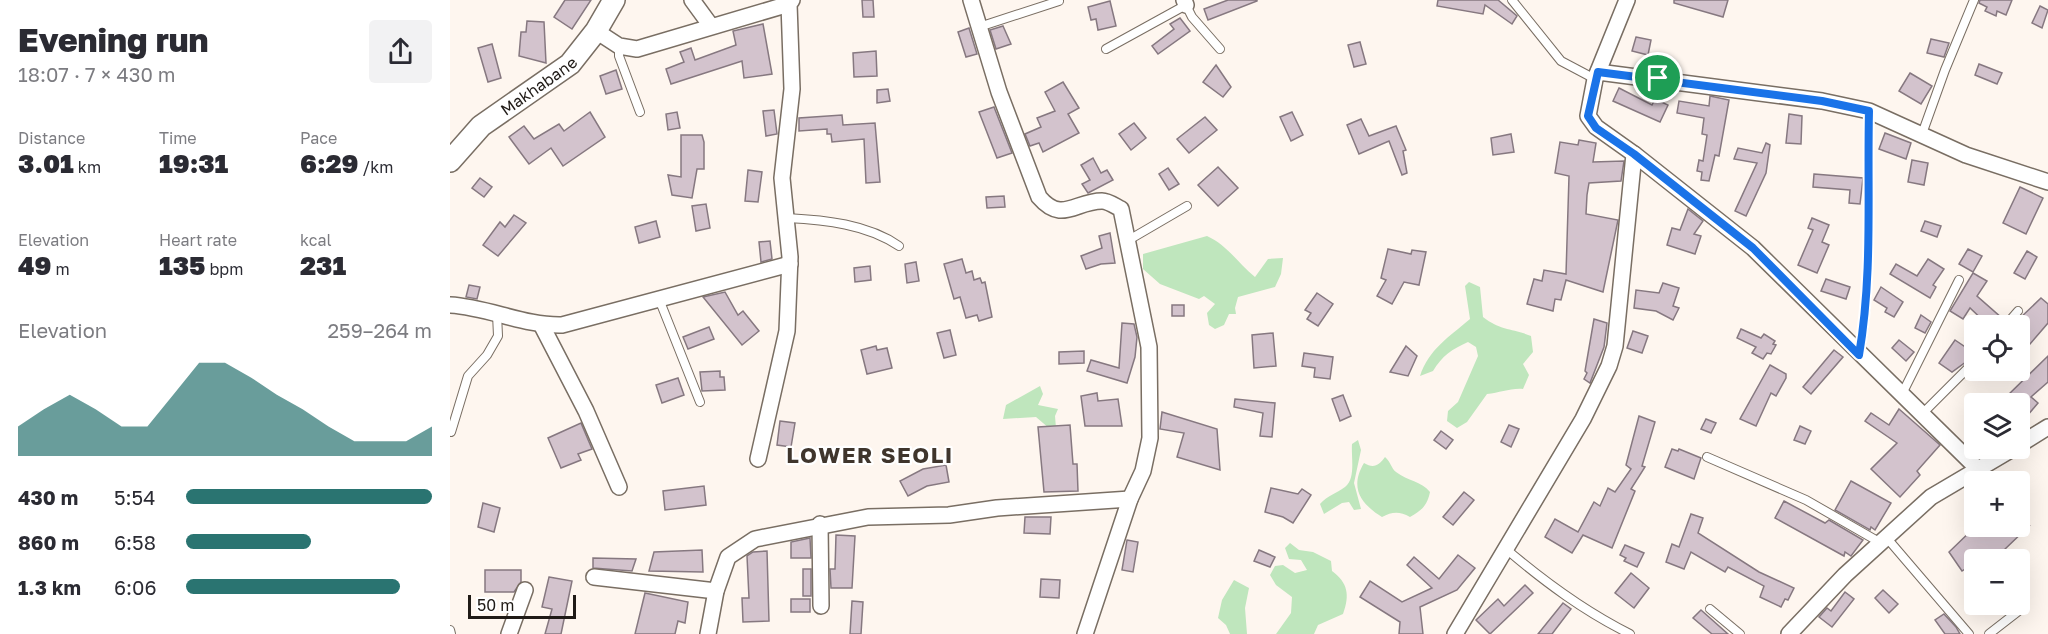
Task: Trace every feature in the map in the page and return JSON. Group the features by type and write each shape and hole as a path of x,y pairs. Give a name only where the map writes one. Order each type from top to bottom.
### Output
{"street":[{"name":"Makhabane","path":"450,161 481,126 570,64 596,31 614,0"},
{"path":"692,0 711,26"},
{"path":"971,0 999,92 1039,196 1049,209 1058,210 1104,201 1121,209 1126,242 1136,272 1149,347 1150,438 1143,471 1130,499 1085,634"},
{"path":"1627,0 1596,75 1588,116 1596,128 1634,154 1753,248 1859,355 1980,471 1998,459"},
{"path":"596,31 619,46 637,49 791,2 792,89 782,178 790,264 787,331 758,459"},
{"path":"1596,75 1810,99 1869,111 1966,155 2048,182"},
{"path":"1455,634 1583,419 1609,366 1615,346 1623,284 1623,243 1634,154"},
{"path":"450,305 468,306 542,326 562,325 658,297 790,264"},
{"path":"542,326 586,411 619,487"},
{"path":"2030,439 2048,427"},
{"path":"1789,634 1845,575 1930,497 1964,479"},
{"path":"708,634 716,591 728,557 755,539 820,524 868,517 949,515 996,508 1130,499"},
{"path":"820,524 821,606"},
{"path":"594,577 716,591"},
{"path":"509,634 525,590"}],"lane":[{"path":"1512,0 1561,61 1596,75"},
{"path":"1922,134 1974,0"},
{"path":"979,27 1059,1"},
{"path":"1106,49 1185,2 1192,17 1220,49"},
{"path":"619,46 619,56 640,112"},
{"path":"1859,355 1869,271 1867,202 1869,111"},
{"path":"1126,242 1186,206"},
{"path":"787,218 867,229 899,246"},
{"path":"1901,396 1959,280"},
{"path":"658,297 700,402"},
{"path":"2015,315 2018,311"},
{"path":"451,432 468,376 498,336 497,314"},
{"path":"1921,415 1964,372"},
{"path":"1707,457 1806,500 1883,540 1969,634"},
{"path":"1506,549 1552,588 1592,615 1630,634"},
{"path":"1710,609 1740,634"},
{"path":"1989,634 2013,615"}],"green space":[{"path":"1207,236 1226,249 1255,277 1268,259 1283,258 1281,274 1275,287 1238,297 1236,314 1229,314 1224,325 1215,329 1209,325 1207,313 1215,304 1204,296 1199,299 1160,284 1143,269 1143,254"},
{"path":"1469,282 1480,287 1483,317 1501,327 1531,336 1533,352 1523,364 1529,375 1523,389 1487,394 1467,422 1457,428 1447,421 1448,411 1458,402 1478,356 1476,347 1468,342 1452,350 1433,371 1420,376 1434,351 1470,319 1465,286"},
{"path":"1040,386 1043,394 1038,405 1058,409 1055,416 1056,428 1050,429 1036,417 1003,419 1006,405"},
{"path":"1358,440 1361,450 1354,483 1361,509 1354,510 1349,502 1342,503 1324,514 1320,504 1345,487 1351,479 1352,444"},
{"path":"1385,457 1396,472 1423,485 1430,492 1423,507 1410,517 1396,513 1382,517 1368,507 1360,494 1358,480 1364,463 1371,466 1376,465"},
{"path":"1290,543 1299,550 1313,552 1331,561 1332,571 1341,580 1346,590 1343,614 1318,625 1314,634 1276,634 1291,613 1292,597 1276,585 1270,575 1275,566 1283,565 1295,573 1307,570 1301,560 1289,559 1285,548"},
{"path":"1234,580 1249,588 1245,608 1247,634 1230,634 1226,625 1218,618 1222,600"}],"building":[{"path":"565,0 591,0 572,29 554,17"},
{"path":"862,0 873,0 874,17 863,17"},
{"path":"1228,0 1257,1 1208,20 1204,9"},
{"path":"1438,0 1498,0 1517,16 1512,24 1485,5 1483,14 1437,6"},
{"path":"1674,0 1728,0 1723,17 1674,3"},
{"path":"1980,0 2012,0 2006,15 1997,11 1996,16 1985,11 1987,7 1979,3"},
{"path":"1110,1 1116,26 1098,30 1096,19 1091,20 1088,7"},
{"path":"2040,6 2048,10 2042,28 2032,23"},
{"path":"1180,18 1190,31 1158,54 1152,46 1174,29 1170,24"},
{"path":"527,21 544,22 546,63 519,56 521,32 526,32"},
{"path":"763,24 772,74 744,78 742,61 671,84 666,69 684,62 680,52 691,48 695,60 736,45 733,31"},
{"path":"1003,26 1011,44 996,49 990,30"},
{"path":"969,28 977,54 966,57 958,32"},
{"path":"1636,37 1651,40 1648,55 1632,51"},
{"path":"1931,39 1949,43 1944,57 1927,53"},
{"path":"1360,42 1366,64 1354,67 1348,45"},
{"path":"492,44 501,78 488,82 478,48"},
{"path":"876,51 877,76 854,77 853,53"},
{"path":"1979,64 2002,73 1997,84 1975,75"},
{"path":"1216,65 1231,87 1223,97 1203,82"},
{"path":"616,70 622,89 606,94 600,76"},
{"path":"1910,73 1932,86 1921,104 1899,91"},
{"path":"1063,82 1079,108 1068,114 1079,133 1043,152 1039,143 1030,146 1025,134 1041,127 1037,118 1055,111 1045,92"},
{"path":"1619,88 1652,105 1655,99 1668,105 1660,122 1613,101"},
{"path":"888,89 890,101 877,103 877,90"},
{"path":"1710,96 1729,100 1719,156 1715,155 1709,181 1701,180 1702,172 1697,171 1699,160 1703,161 1707,135 1702,134 1704,118 1677,113 1679,101 1709,106"},
{"path":"994,107 1012,153 997,158 979,112"},
{"path":"774,110 777,134 766,136 763,111"},
{"path":"590,112 605,137 563,166 551,148 529,164 509,137 524,126 534,139 559,124 564,131"},
{"path":"677,112 680,128 668,130 666,114"},
{"path":"1292,112 1303,135 1291,141 1280,117"},
{"path":"1789,114 1802,116 1801,144 1786,143"},
{"path":"842,115 843,125 875,123 880,182 866,183 864,139 832,142 831,134 827,134 827,129 799,131 799,118"},
{"path":"1205,117 1217,130 1189,153 1177,139"},
{"path":"1361,119 1369,136 1396,126 1406,150 1403,151 1407,173 1402,175 1389,141 1359,154 1347,125"},
{"path":"1134,123 1146,138 1131,150 1119,134"},
{"path":"1885,133 1911,143 1906,159 1879,149"},
{"path":"1511,134 1514,152 1493,155 1491,138"},
{"path":"681,135 702,135 704,142 704,169 697,169 692,198 672,195 668,175 681,177"},
{"path":"1579,140 1596,143 1593,162 1624,161 1621,181 1589,183 1587,195 1586,214 1618,220 1603,292 1566,280 1561,300 1555,299 1553,311 1527,304 1534,279 1542,281 1544,270 1566,274 1569,176 1555,173 1560,142 1578,145"},
{"path":"1766,143 1770,145 1766,173 1746,216 1735,211 1757,163 1734,159 1738,148 1762,153"},
{"path":"1093,158 1101,173 1107,170 1113,180 1088,193 1082,184 1090,180 1081,165"},
{"path":"1912,160 1928,163 1924,185 1908,182"},
{"path":"1218,167 1238,188 1218,206 1198,185"},
{"path":"1168,168 1179,184 1169,190 1159,174"},
{"path":"748,170 762,172 758,202 745,201"},
{"path":"1814,174 1863,178 1860,204 1849,203 1850,190 1813,187"},
{"path":"480,178 492,187 484,197 472,188"},
{"path":"2020,187 2043,198 2026,234 2003,223"},
{"path":"1004,196 1005,207 987,208 986,197"},
{"path":"706,204 710,228 696,231 692,206"},
{"path":"1688,209 1703,221 1694,234 1701,236 1695,254 1667,245 1672,228 1680,230"},
{"path":"514,215 526,223 498,256 483,245 500,222 505,227"},
{"path":"1812,218 1829,225 1822,242 1829,245 1817,273 1798,265 1813,230 1808,228"},
{"path":"656,221 660,237 639,243 635,227"},
{"path":"1925,221 1941,226 1937,237 1921,231"},
{"path":"1110,233 1115,263 1101,264 1086,269 1081,256 1102,248 1099,236"},
{"path":"770,241 772,259 761,262 759,242"},
{"path":"1388,249 1411,254 1412,250 1426,252 1419,285 1404,282 1392,304 1377,296 1386,280 1381,278"},
{"path":"1968,249 1982,256 1973,272 1959,264"},
{"path":"2027,251 2037,257 2025,279 2014,273"},
{"path":"962,259 966,273 972,271 974,280 980,278 982,283 985,282 992,317 979,321 977,315 966,318 960,297 954,299 944,264"},
{"path":"1928,259 1944,269 1933,285 1936,287 1930,298 1890,274 1896,264 1917,276"},
{"path":"916,262 919,281 907,283 905,264"},
{"path":"870,266 871,280 855,282 854,268"},
{"path":"1973,273 1987,281 1977,296 1998,315 1977,315 1970,308 1963,319 1950,311"},
{"path":"1826,279 1850,287 1846,299 1821,291"},
{"path":"1663,283 1679,288 1673,306 1679,308 1673,320 1656,311 1634,308 1636,290 1659,293"},
{"path":"469,285 480,287 477,299 466,297"},
{"path":"1881,287 1903,302 1894,317 1885,312 1887,308 1874,300"},
{"path":"725,292 738,315 743,311 759,331 742,345 703,297"},
{"path":"1317,293 1333,304 1318,326 1307,319 1311,313 1305,310"},
{"path":"2041,298 2048,304 2048,323 2030,344 2030,315 2023,315"},
{"path":"1172,305 1184,305 1184,316 1172,316"},
{"path":"1921,315 1931,322 1925,333 1915,328"},
{"path":"1594,319 1607,323 1604,347 1590,383 1584,379 1587,373 1585,371"},
{"path":"1122,323 1134,324 1137,337 1135,357 1127,383 1087,371 1091,360 1119,368"},
{"path":"709,327 714,339 688,349 683,337"},
{"path":"1741,329 1761,338 1764,334 1775,341 1773,344 1776,345 1771,354 1767,353 1763,359 1752,353 1756,347 1737,338"},
{"path":"950,330 956,355 944,358 937,333"},
{"path":"1633,331 1648,336 1642,353 1627,348"},
{"path":"1273,333 1276,366 1254,368 1252,335"},
{"path":"1899,340 1914,352 1906,361 1892,348"},
{"path":"1955,340 1964,346 1964,363 1952,372 1939,363"},
{"path":"876,346 877,350 887,348 892,368 867,374 861,350"},
{"path":"1406,346 1417,356 1408,376 1390,372"},
{"path":"1834,350 1843,357 1811,394 1803,387"},
{"path":"1084,351 1084,363 1059,364 1059,352"},
{"path":"1304,353 1333,357 1330,379 1314,377 1315,368 1302,366"},
{"path":"2048,356 2048,382 2031,397 2038,403 2030,412 2030,393 2010,393 2022,381 2030,381 2030,374"},
{"path":"1770,365 1786,374 1786,378 1776,396 1771,393 1756,426 1740,419"},
{"path":"720,371 720,377 724,377 725,390 702,391 700,372"},
{"path":"678,378 684,395 662,403 656,385"},
{"path":"1097,393 1098,401 1118,399 1122,426 1085,426 1081,396"},
{"path":"1343,395 1351,416 1340,421 1332,399"},
{"path":"1235,399 1275,403 1272,437 1260,436 1263,413 1234,407"},
{"path":"1899,409 1940,445 1917,471 1920,475 1900,497 1871,469 1897,443 1865,421 1871,413 1889,425"},
{"path":"1162,412 1217,429 1220,470 1177,457 1184,433 1160,429"},
{"path":"1639,416 1655,422 1642,466 1645,467 1631,489 1635,491 1612,548 1583,535 1572,553 1545,537 1555,519 1578,532 1594,502 1600,506 1608,488 1615,492 1631,469 1626,465"},
{"path":"1706,419 1716,423 1711,433 1701,429"},
{"path":"780,421 795,423 791,447 777,445"},
{"path":"581,423 592,449 578,454 581,460 561,468 548,438"},
{"path":"1070,425 1073,464 1077,464 1078,491 1044,492 1038,427"},
{"path":"1509,425 1519,429 1511,447 1501,442"},
{"path":"1800,426 1811,431 1805,444 1794,440"},
{"path":"1441,431 1453,440 1446,449 1434,440"},
{"path":"1672,449 1678,451 1679,449 1701,458 1694,479 1665,467"},
{"path":"946,465 949,482 927,486 908,496 900,481 923,469"},
{"path":"1851,481 1891,503 1875,530 1871,527 1870,530 1835,510"},
{"path":"704,486 706,505 665,510 663,491"},
{"path":"1271,488 1298,494 1302,489 1311,495 1293,523 1283,517 1265,512"},
{"path":"1464,492 1474,500 1453,525 1443,517"},
{"path":"1784,501 1825,523 1829,520 1863,540 1851,556 1845,552 1844,556 1775,518"},
{"path":"483,503 500,508 494,532 478,527"},
{"path":"1691,514 1703,518 1698,533 1759,572 1794,588 1788,600 1785,599 1781,607 1760,597 1764,586 1728,567 1725,572 1691,552 1684,569 1666,562 1672,544 1679,547"},
{"path":"1025,517 1051,517 1050,534 1024,533"},
{"path":"836,535 855,536 852,588 831,588 830,569 835,569"},
{"path":"1965,537 2018,537 2005,549 1964,549 1964,570 1962,571 1949,552"},
{"path":"810,538 811,558 791,558 791,542"},
{"path":"1127,540 1138,542 1133,572 1122,570"},
{"path":"1625,545 1644,553 1637,567 1624,561 1626,558 1620,555"},
{"path":"702,550 703,572 649,571 654,552"},
{"path":"1259,550 1275,557 1270,567 1254,561"},
{"path":"767,551 769,621 743,622 742,598 749,598 747,556 753,552"},
{"path":"1458,555 1475,568 1457,590 1420,607 1423,634 1399,634 1400,622 1360,597 1370,581 1402,602 1432,588 1407,565 1414,557 1439,579"},
{"path":"593,558 636,559 632,571 593,568"},
{"path":"803,569 811,569 811,596 803,596"},
{"path":"485,570 521,570 521,582 514,592 485,592"},
{"path":"1631,573 1649,588 1634,608 1615,593"},
{"path":"549,577 572,581 561,634 545,634 552,609 542,607"},
{"path":"1041,579 1060,580 1059,598 1040,597"},
{"path":"1525,585 1533,593 1490,634 1476,620 1498,599 1504,606"},
{"path":"1883,590 1898,604 1889,613 1875,598"},
{"path":"1845,592 1854,599 1832,627 1819,617 1827,608 1831,611"},
{"path":"645,593 688,602 685,623 678,621 675,634 635,634"},
{"path":"791,599 810,599 810,612 791,612"},
{"path":"852,601 863,602 861,634 850,634"},
{"path":"1563,603 1571,609 1552,634 1538,634"},
{"path":"1701,610 1728,634 1712,634 1693,618"},
{"path":"1944,614 1960,634 1945,634 1935,620"}],"district":[{"name":"LOWER SEOLI","path":"870,454"}],"route":[{"path":"1598,72 1658,78 1822,101 1869,111 1867,202 1869,271 1859,355 1753,248 1634,154 1596,128 1588,116 1598,72"}]}
